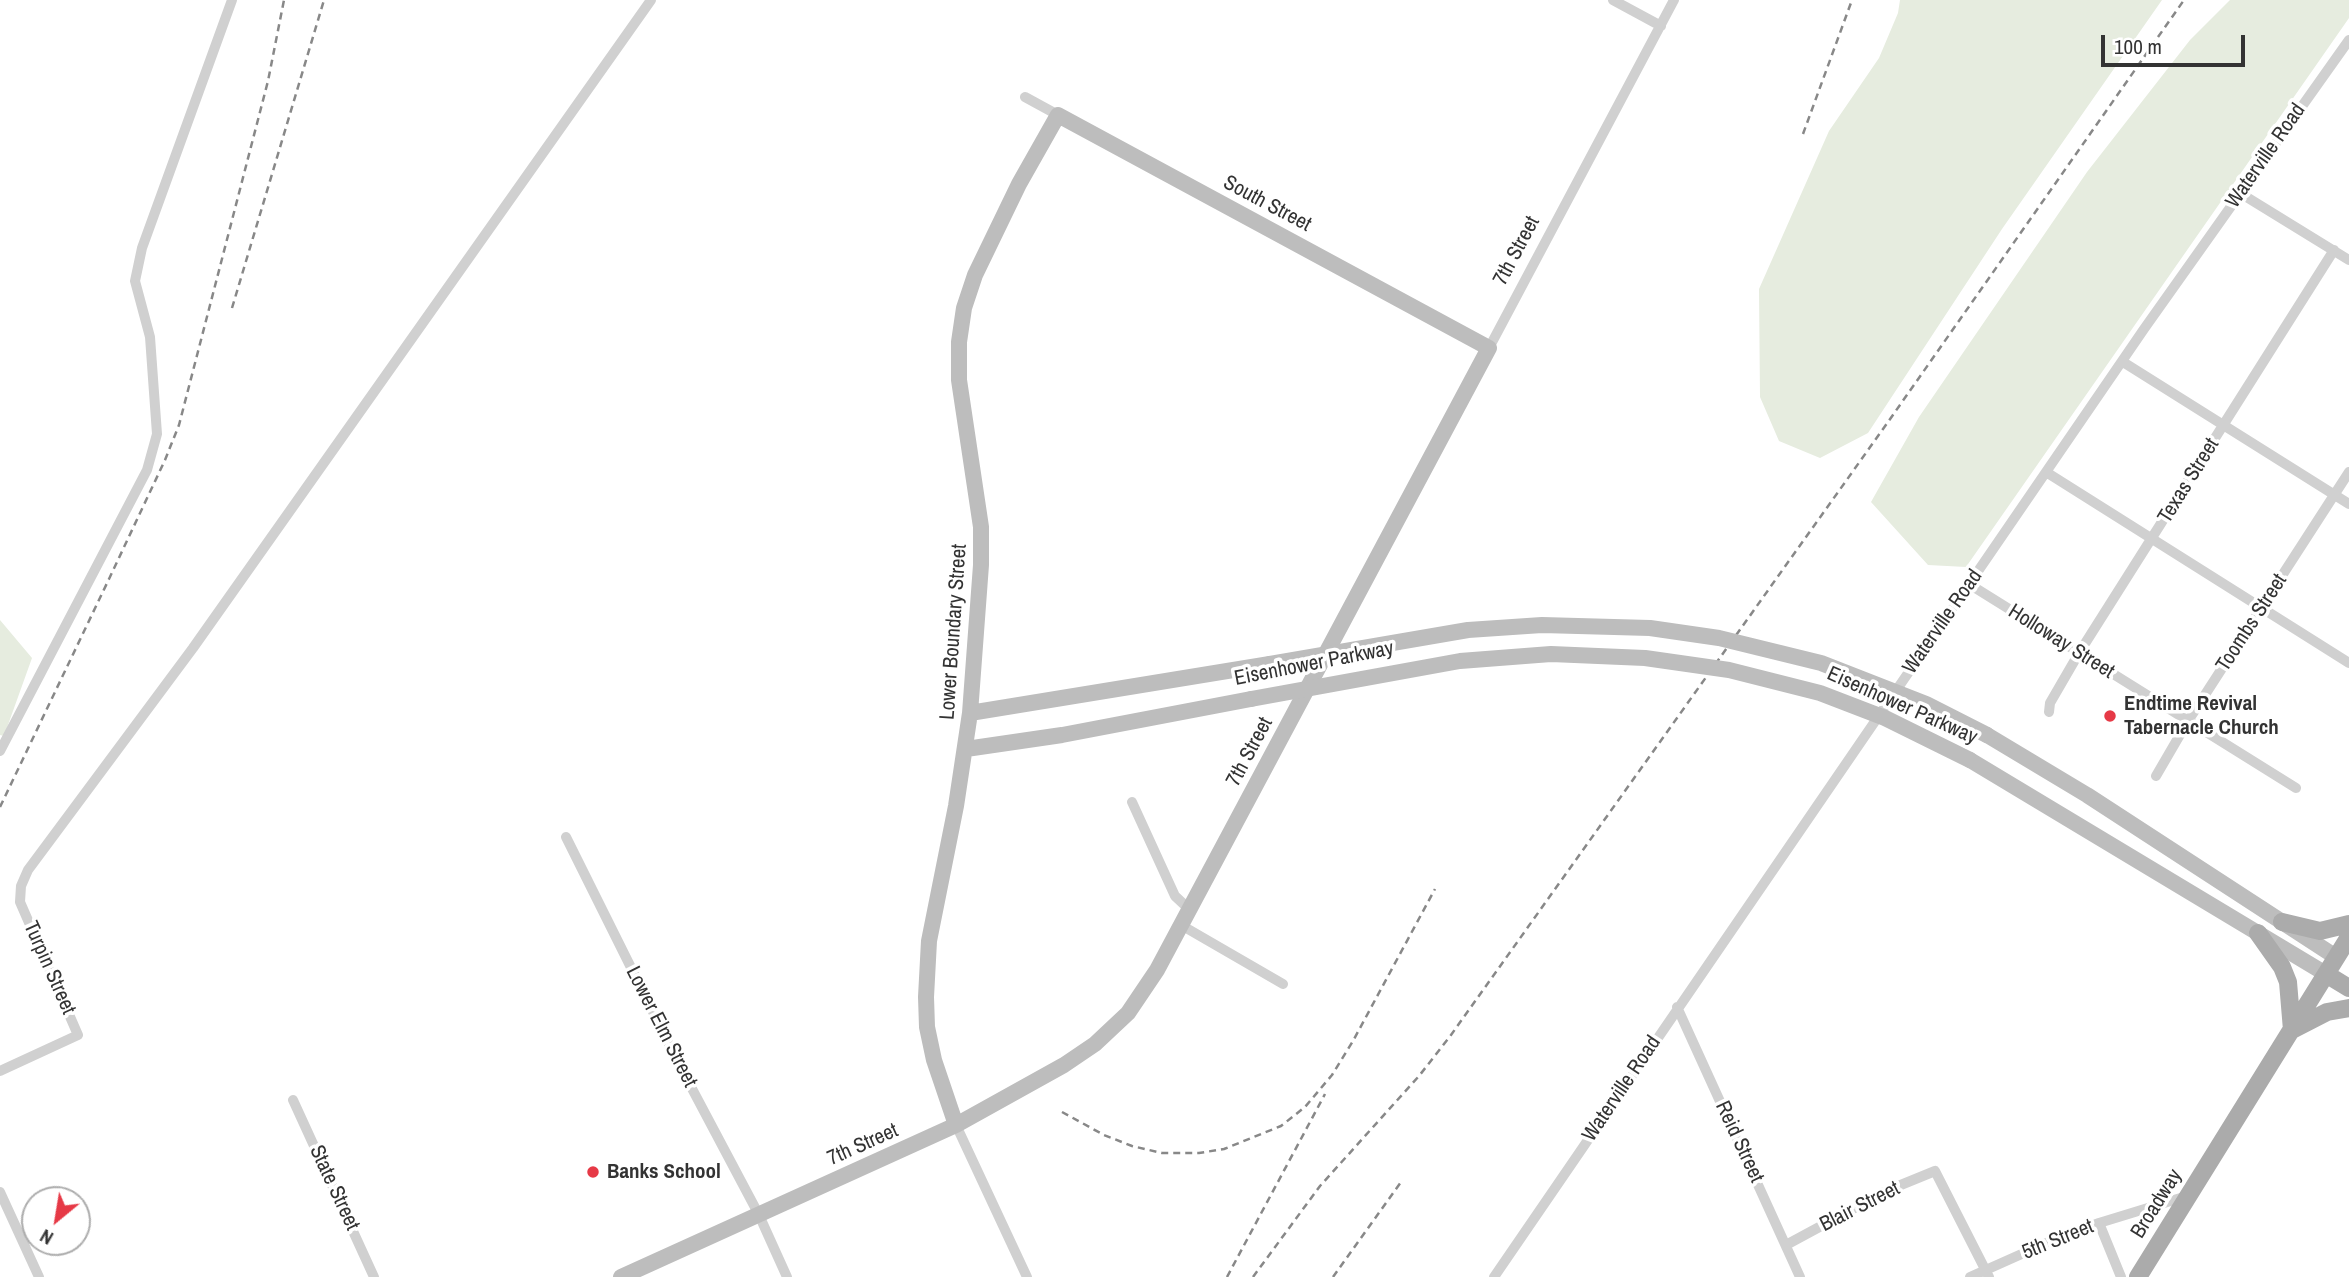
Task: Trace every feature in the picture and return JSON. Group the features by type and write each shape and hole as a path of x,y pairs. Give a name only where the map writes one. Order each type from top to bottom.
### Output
{"main road":[{"path":"2282,922 2320,931 2349,924"},
{"path":"2258,933 2285,975 2290,997 2291,1030 2327,1012 2349,1008"},
{"name":"Broadway","path":"2138,1277 2326,974 2343,961 2349,937"},
{"name":"Eisenhower Parkway","path":"2326,974 2349,988"}],"street":[{"path":"0,751 147,470 157,433 150,337 135,281 142,248 232,0"},
{"name":"Turpin Street","path":"0,1071 78,1035 20,902 21,886 28,870 193,648 651,0"},
{"path":"1613,0 1661,26"},
{"name":"7th Street","path":"621,1277 956,1125 1064,1065 1111,1031 1141,996 1181,926 1674,0"},
{"name":"Waterville Road","path":"1494,1277 2046,472 2349,40"},
{"name":"South Street","path":"1024,97 1489,348"},
{"name":"Lower Boundary Street","path":"956,1125 944,1097 927,1027 926,966 934,906 956,806 970,713 982,542 959,380 959,342 964,308 983,256 1058,115"},
{"path":"2240,193 2349,260"},
{"name":"Texas Street","path":"2049,712 2050,703 2079,653 2334,250"},
{"path":"2123,362 2349,504"},
{"path":"2046,472 2349,663"},
{"name":"Toombs Street","path":"2156,776 2188,721 2349,472"},
{"name":"Holloway Street","path":"1969,584 2296,788"},
{"name":"Eisenhower Parkway","path":"970,713 1481,629 1578,625 1650,628 1720,638 1821,663 1872,681 1926,704 1987,735 2087,795 2343,961"},
{"name":"Eisenhower Parkway","path":"965,749 1062,735 1460,661 1551,654 1646,658 1716,668 1820,693 1885,718 1970,760 2326,974"},
{"path":"1132,802 1175,896 1189,910"},
{"name":"Lower Elm Street","path":"566,837 680,1066 759,1215 787,1277"},
{"path":"1181,926 1283,985"},
{"name":"Reid Street","path":"1677,1007 1800,1277"},
{"name":"State Street","path":"293,1100 374,1277"},
{"path":"956,1125 1027,1277"},
{"name":"Blair Street","path":"1786,1245 1886,1191 1936,1171 1987,1273"},
{"path":"0,1192 39,1277"},
{"name":"5th Street","path":"1970,1277 1987,1273 2053,1240 2189,1196"},
{"path":"2099,1223 2121,1277"}],"shaded area":[{"path":"1900,0 2162,0 2002,229 1868,433 1820,458 1779,441 1760,397 1759,289 1829,131 1879,58 1898,13"},
{"path":"2230,0 2349,0 2349,18 1966,567 1928,565 1871,502 1919,417 2087,172 2190,40"},
{"path":"0,620 32,658 4,736 0,735"}],"railway":[{"path":"0,807 165,460 179,425 268,81 284,0"},
{"path":"232,308 324,0"},
{"path":"1803,134 1852,0"},
{"path":"1253,1277 1320,1186 1419,1076 1451,1035 1888,422 2184,0"},
{"path":"1062,1112 1104,1135 1132,1146 1162,1153 1199,1153 1224,1149 1281,1126 1305,1107 1332,1075 1435,889"},
{"path":"1227,1277 1325,1094"},
{"path":"1333,1277 1401,1182"}],"place":[{"name":"Endtime Revival Tabernacle Church","path":"2110,716"},
{"name":"Banks School","path":"593,1172"}]}
